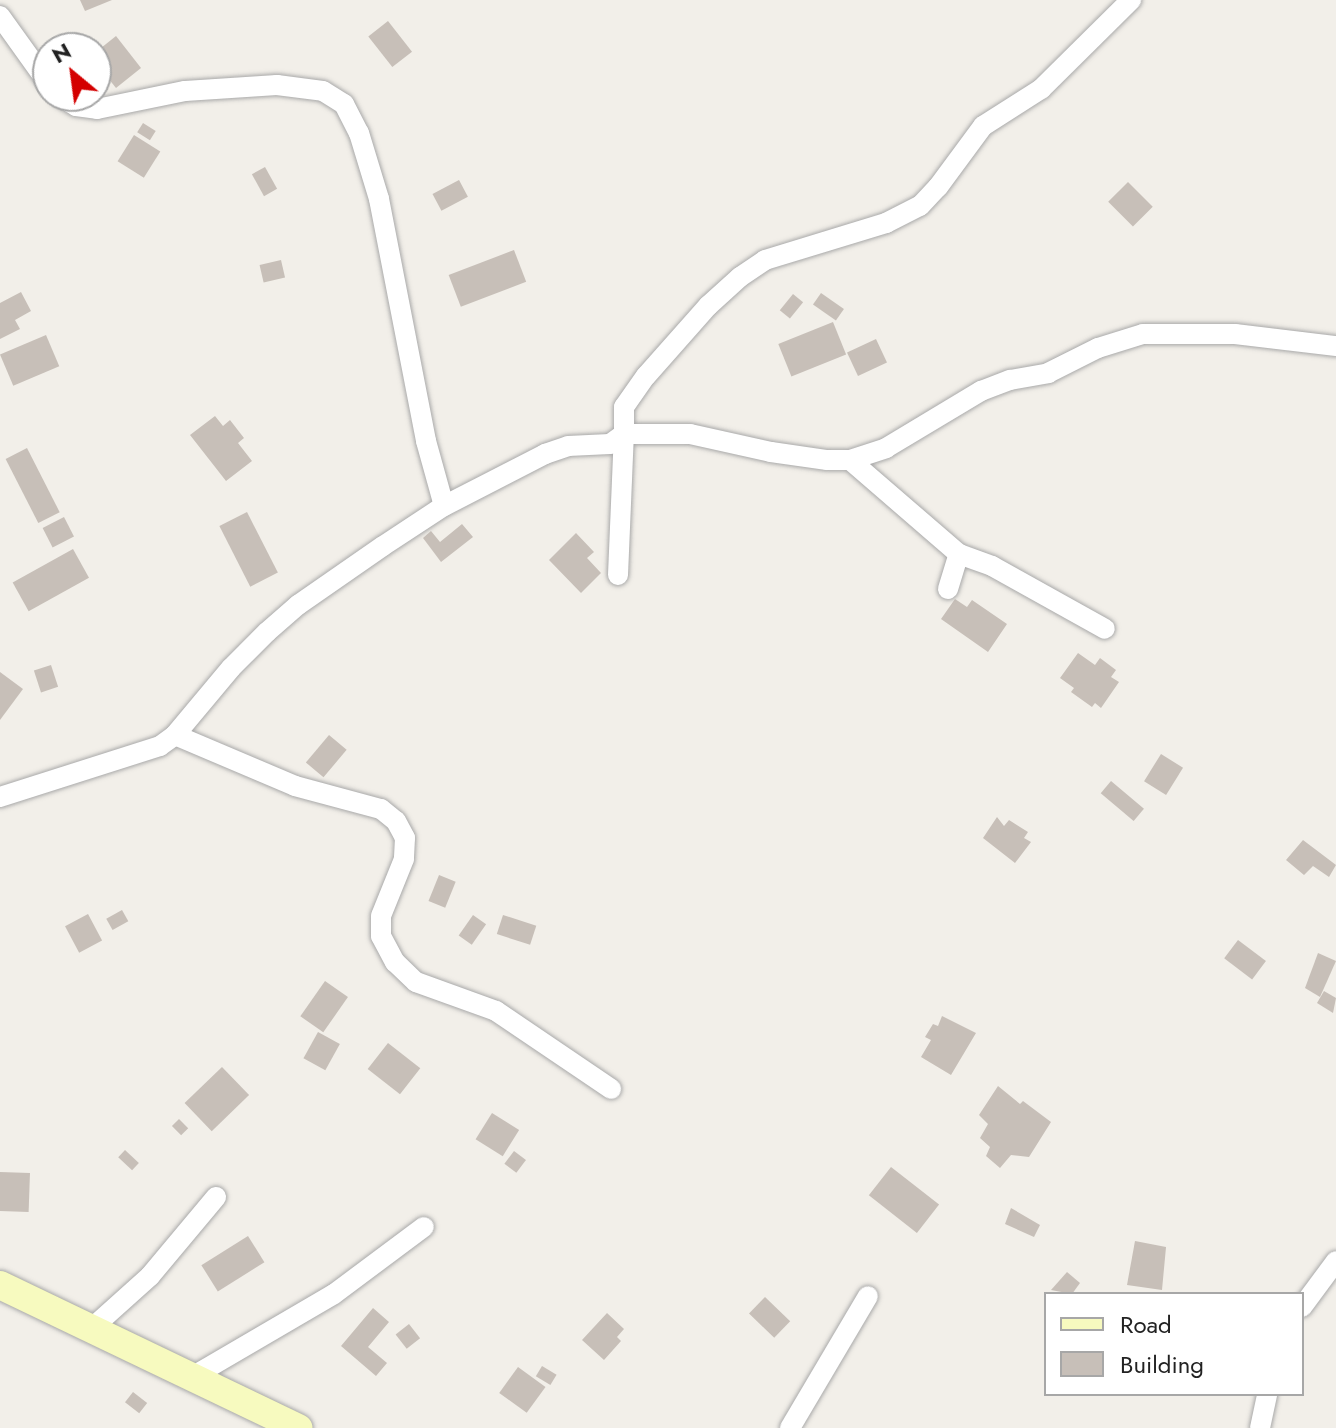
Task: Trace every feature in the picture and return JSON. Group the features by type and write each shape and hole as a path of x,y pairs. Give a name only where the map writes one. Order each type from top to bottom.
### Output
{"main road":[{"path":"0,1285 299,1428"}],"street":[{"path":"618,575 624,407 646,376 708,306 740,277 765,260 886,223 920,206 983,126 1041,89 1131,0"},
{"path":"0,16 32,61"},
{"path":"112,106 185,91 277,85 323,91 344,104 359,133 379,199 426,441 444,506"},
{"path":"0,797 160,746 175,735 231,668 298,605 444,506 545,454 568,446 610,444 624,434 690,434 771,452 850,460 899,441 981,391 1010,380 1048,373 1098,348 1143,334 1235,334 1336,346"},
{"path":"850,460 959,554 992,566 1105,629"},
{"path":"948,589 959,554"},
{"path":"175,735 295,786 381,809 405,838 404,859 381,916 381,936 395,962 416,982 496,1011 611,1089"},
{"path":"91,1329 150,1276 216,1197"},
{"path":"192,1377 334,1294 424,1227"},
{"path":"1304,1304 1336,1261"},
{"path":"790,1428 868,1296"},
{"path":"1260,1428 1267,1396"}],"building":[{"path":"80,0 112,0 85,11"},
{"path":"388,21 412,52 392,67 368,36"},
{"path":"116,36 141,68 116,88 112,83 112,39"},
{"path":"143,123 156,131 150,140 137,132"},
{"path":"134,135 160,151 144,178 118,161"},
{"path":"265,167 277,189 264,196 252,174"},
{"path":"459,180 468,197 441,211 433,194"},
{"path":"1128,182 1153,207 1133,227 1108,202"},
{"path":"514,250 526,282 461,307 449,275"},
{"path":"281,260 285,278 264,282 260,265"},
{"path":"21,292 31,311 15,320 20,329 0,339 0,303"},
{"path":"821,293 844,309 836,321 813,304"},
{"path":"793,294 803,302 790,319 780,310"},
{"path":"833,322 846,354 791,377 778,344"},
{"path":"46,335 59,366 13,386 0,355"},
{"path":"876,339 887,363 858,376 847,353"},
{"path":"215,416 223,426 230,420 244,438 238,443 252,461 226,481 190,435"},
{"path":"27,448 60,512 38,523 6,459"},
{"path":"247,512 278,573 250,587 219,526"},
{"path":"64,517 74,537 53,547 43,528"},
{"path":"462,524 473,537 441,562 423,538 431,531 440,542"},
{"path":"576,533 594,552 587,558 601,573 581,593 549,560"},
{"path":"73,549 89,578 29,611 13,582"},
{"path":"955,599 967,607 972,600 1007,624 988,652 941,619"},
{"path":"1078,653 1095,665 1100,658 1116,670 1111,677 1119,682 1101,708 1095,703 1092,707 1071,692 1074,688 1060,678"},
{"path":"51,665 58,687 41,692 34,671"},
{"path":"0,672 23,689 0,720"},
{"path":"329,735 347,750 323,777 306,763"},
{"path":"1161,754 1183,768 1166,795 1144,781"},
{"path":"1111,781 1144,809 1134,821 1101,793"},
{"path":"997,817 1004,826 1009,820 1028,832 1024,838 1031,842 1015,863 983,838"},
{"path":"1303,840 1336,865 1329,877 1313,866 1304,875 1286,860"},
{"path":"439,875 456,882 445,908 429,901"},
{"path":"122,910 128,921 113,930 106,919"},
{"path":"88,914 102,940 79,953 65,926"},
{"path":"473,915 486,924 472,945 459,935"},
{"path":"503,915 536,926 530,945 497,934"},
{"path":"1238,940 1266,961 1252,979 1224,958"},
{"path":"1318,953 1336,961 1320,997 1305,988"},
{"path":"325,981 348,997 323,1032 300,1016"},
{"path":"1324,991 1336,998 1333,1013 1317,1003"},
{"path":"942,1016 976,1033 951,1075 921,1057 931,1040 925,1037 933,1024 938,1026"},
{"path":"318,1032 340,1044 325,1070 303,1058"},
{"path":"388,1043 420,1068 400,1094 368,1069"},
{"path":"222,1067 249,1095 212,1131 185,1103"},
{"path":"998,1086 1020,1104 1023,1101 1051,1122 1029,1157 1011,1155 1000,1168 986,1156 990,1147 980,1138 988,1124 979,1115"},
{"path":"492,1113 519,1130 503,1156 476,1139"},
{"path":"179,1119 188,1128 181,1135 172,1126"},
{"path":"125,1150 139,1163 132,1170 118,1157"},
{"path":"514,1151 526,1160 516,1173 504,1164"},
{"path":"891,1167 939,1205 917,1233 869,1195"},
{"path":"0,1172 30,1173 29,1212 0,1211"},
{"path":"1011,1208 1040,1225 1034,1237 1005,1224"},
{"path":"248,1236 264,1262 218,1291 201,1265"},
{"path":"1135,1241 1166,1247 1162,1290 1127,1285"},
{"path":"1067,1272 1080,1283 1073,1292 1051,1290"},
{"path":"765,1297 790,1321 774,1338 749,1314"},
{"path":"373,1308 389,1322 368,1347 387,1363 376,1376 341,1346"},
{"path":"607,1313 624,1329 617,1337 621,1341 604,1360 582,1340"},
{"path":"409,1324 420,1338 407,1349 396,1334"},
{"path":"542,1366 557,1375 550,1385 536,1376"},
{"path":"518,1367 546,1387 527,1413 499,1393"},
{"path":"133,1392 147,1403 139,1413 125,1402"}]}
